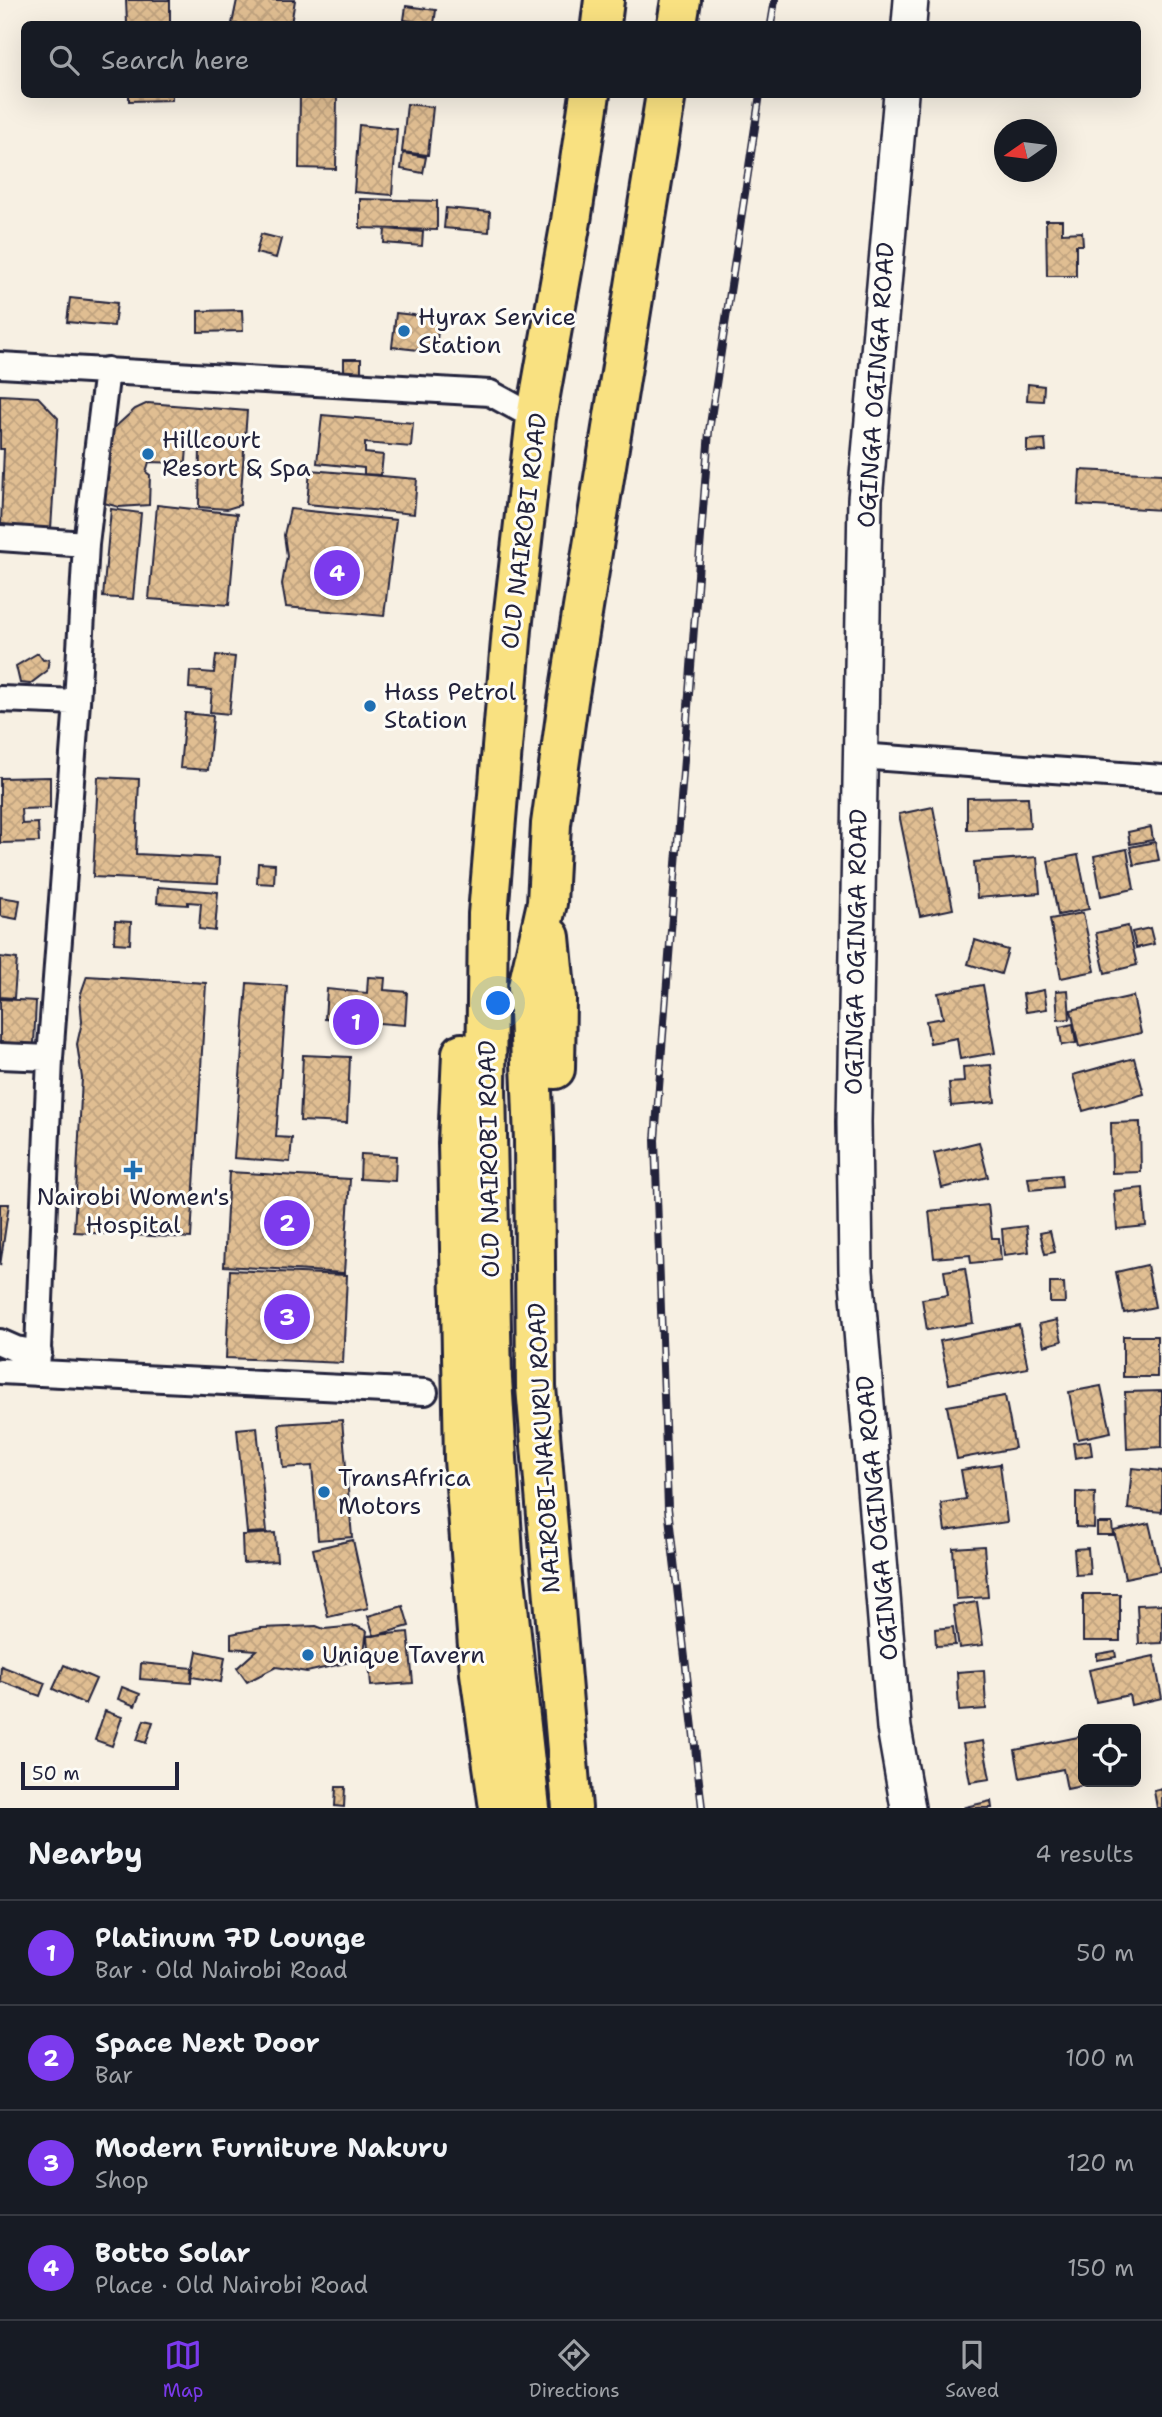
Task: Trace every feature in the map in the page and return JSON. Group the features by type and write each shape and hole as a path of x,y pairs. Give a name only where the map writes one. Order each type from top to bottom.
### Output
{"highway":[{"path":"601,21 604,0"},
{"path":"678,21 681,0"},
{"name":"OLD NAIROBI ROAD","path":"530,1808 503,1570 492,1379 486,1086 488,914 512,629 536,418 589,98"},
{"name":"OLD NAIROBI ROAD","path":"530,1086 528,987 547,903 551,824 568,701 665,98"},
{"path":"547,903 556,999 554,1101 560,1405 578,1648 598,1808"},
{"path":"488,914 467,1000 458,1143 464,1459 480,1673 499,1808"},
{"name":"NAIROBI-NAKURU ROAD","path":"530,1086 534,1139 536,1387 572,1808"}],"street":[{"path":"909,21 911,0"},
{"name":"OGINGA OGINGA ROAD","path":"901,98 865,499 854,1122 856,1271 894,1728 908,1808"},
{"path":"0,365 489,393 536,418"},
{"path":"38,1363 50,1058 86,544 107,370"},
{"path":"0,538 86,544"},
{"path":"0,699 77,702"},
{"path":"859,757 1162,778"},
{"path":"0,1056 50,1058"},
{"path":"0,1342 38,1363"},
{"path":"0,1371 38,1363 425,1392"}],"building":[{"path":"126,0 170,0 170,21 127,21"},
{"path":"237,0 295,0 292,21 233,21"},
{"path":"406,6 436,10 434,21 404,20"},
{"path":"129,98 172,98 172,100 129,101"},
{"path":"300,98 337,98 336,169 299,168"},
{"path":"407,104 433,107 428,155 402,152"},
{"path":"359,125 397,129 392,195 354,192"},
{"path":"403,153 426,157 423,173 401,169"},
{"path":"360,199 437,201 437,230 360,228"},
{"path":"446,208 490,212 489,232 444,228"},
{"path":"1046,220 1062,220 1062,233 1082,232 1083,245 1076,245 1076,276 1047,276"},
{"path":"385,229 423,232 422,246 384,243"},
{"path":"261,234 281,239 276,258 256,253"},
{"path":"70,298 117,303 114,326 67,322"},
{"path":"242,310 243,331 198,332 198,311"},
{"path":"396,313 439,318 436,352 392,347"},
{"path":"344,359 361,359 361,374 344,374"},
{"path":"1028,384 1044,386 1043,401 1027,400"},
{"path":"0,395 38,397 58,418 51,529 25,529 1,524 4,449 0,449"},
{"name":"Hillcourt Resort & Spa","path":"148,403 247,411 240,505 227,509 199,507 200,446 187,447 186,461 182,463 149,462 146,472 150,475 149,505 119,507 104,503 113,429 135,409"},
{"path":"322,415 413,423 411,447 365,443 365,453 383,455 381,475 364,474 364,468 317,463"},
{"path":"1045,439 1046,451 1027,452 1027,440"},
{"path":"310,470 417,479 414,514 307,504"},
{"path":"1080,470 1162,474 1162,510 1078,505"},
{"path":"157,505 237,514 229,605 149,599"},
{"path":"111,509 141,513 133,599 103,597"},
{"path":"290,509 396,520 384,616 286,607 282,584 287,556 284,535"},
{"path":"38,653 43,660 49,659 47,671 30,684 20,683 16,666"},
{"path":"216,655 235,657 229,714 210,712 212,690 189,688 190,671 214,673"},
{"path":"185,713 213,716 208,770 180,768"},
{"path":"50,777 50,808 21,809 22,824 38,823 39,842 0,843 0,778"},
{"path":"98,777 139,779 136,854 219,858 218,883 93,877"},
{"path":"1028,797 1030,828 967,830 967,798"},
{"path":"933,807 953,909 920,916 899,814"},
{"path":"1151,827 1153,840 1130,844 1128,832"},
{"path":"1155,842 1159,860 1134,865 1130,847"},
{"path":"1127,849 1134,889 1101,896 1094,856"},
{"path":"1078,855 1089,909 1058,915 1048,861"},
{"path":"1037,857 1040,893 977,898 974,862"},
{"path":"258,863 275,864 274,884 257,883"},
{"path":"158,887 218,892 215,931 199,929 201,903 157,903"},
{"path":"0,897 20,900 17,919 0,916"},
{"path":"1083,913 1095,971 1061,978 1050,919"},
{"path":"115,921 131,922 130,944 114,943"},
{"path":"1128,926 1137,965 1105,973 1096,933"},
{"path":"1150,928 1154,944 1136,948 1132,932"},
{"path":"975,940 1008,950 1001,974 968,964"},
{"path":"0,957 17,959 14,998 0,997"},
{"path":"87,976 206,983 191,1238 74,1232 82,1078 77,1044 82,1022 80,996"},
{"path":"368,977 385,978 384,990 407,992 405,1025 325,1019 327,989 367,993"},
{"path":"247,983 287,986 276,1137 292,1138 290,1162 234,1158"},
{"path":"983,985 995,1053 960,1059 957,1038 930,1043 926,1021 943,1018 938,993"},
{"path":"1044,990 1047,1009 1026,1012 1023,994"},
{"path":"1068,990 1070,1019 1058,1020 1056,991"},
{"path":"1133,996 1141,1033 1079,1047 1071,1010"},
{"path":"0,999 36,1001 34,1044 0,1043"},
{"path":"1073,1024 1076,1043 1062,1045 1059,1027"},
{"path":"303,1055 350,1057 347,1123 300,1121"},
{"path":"1134,1058 1144,1094 1083,1111 1073,1075"},
{"path":"991,1065 995,1102 951,1106 949,1083 964,1082 963,1067"},
{"path":"1140,1122 1141,1172 1112,1173 1111,1123"},
{"path":"979,1142 988,1177 942,1188 934,1153"},
{"path":"361,1154 396,1156 395,1181 360,1179"},
{"path":"229,1172 350,1179 344,1273 224,1266"},
{"path":"1061,1175 1062,1187 1030,1190 1028,1178"},
{"path":"1143,1188 1146,1226 1117,1229 1114,1191"},
{"path":"0,1204 9,1204 0,1266"},
{"path":"988,1205 992,1238 999,1238 1001,1260 971,1263 970,1255 934,1258 929,1211"},
{"path":"1026,1226 1029,1252 1004,1255 1002,1229"},
{"path":"1050,1231 1055,1252 1045,1254 1040,1233"},
{"path":"1147,1265 1155,1307 1124,1313 1116,1272"},
{"path":"965,1268 973,1323 927,1330 922,1299 948,1295 944,1271"},
{"path":"230,1270 347,1275 343,1363 226,1358"},
{"path":"1050,1283 1064,1283 1065,1303 1050,1303"},
{"path":"1057,1320 1062,1341 1044,1346 1039,1324"},
{"path":"1019,1325 1028,1368 949,1384 940,1341"},
{"path":"1123,1336 1157,1336 1157,1377 1123,1377"},
{"path":"1101,1386 1111,1432 1078,1439 1069,1392"},
{"path":"1162,1391 1162,1447 1127,1449 1125,1392"},
{"path":"1005,1396 1015,1448 957,1459 947,1406"},
{"path":"342,1420 352,1537 318,1540 312,1466 283,1468 279,1424"},
{"path":"257,1427 267,1532 247,1533 237,1429"},
{"path":"1090,1441 1092,1455 1075,1458 1073,1443"},
{"path":"1000,1464 1007,1522 945,1531 941,1503 966,1499 961,1470"},
{"path":"1132,1468 1162,1471 1162,1512 1128,1509"},
{"path":"1076,1492 1095,1493 1094,1528 1076,1527"},
{"path":"1097,1523 1112,1523 1113,1535 1097,1535"},
{"path":"1149,1523 1160,1571 1125,1578 1114,1531"},
{"path":"275,1533 277,1561 243,1563 242,1535"},
{"path":"353,1540 368,1608 328,1617 313,1549"},
{"path":"984,1546 988,1597 956,1599 953,1548"},
{"path":"1088,1548 1090,1574 1076,1575 1074,1549"},
{"path":"1083,1594 1120,1594 1120,1641 1083,1641"},
{"path":"977,1602 983,1645 959,1648 953,1606"},
{"path":"1162,1604 1162,1643 1139,1644 1137,1605"},
{"path":"403,1606 409,1626 374,1636 368,1616"},
{"name":"Unique Tavern","path":"316,1626 324,1629 356,1626 367,1631 363,1659 307,1672 276,1667 247,1682 237,1668 257,1650 231,1648 231,1634 261,1628"},
{"path":"953,1627 955,1645 936,1646 935,1629"},
{"path":"408,1632 413,1683 371,1686 367,1636"},
{"path":"197,1651 225,1657 221,1682 192,1677"},
{"path":"1115,1651 1116,1657 1097,1660 1097,1654"},
{"path":"1154,1656 1162,1698 1131,1705 1129,1695 1096,1702 1089,1670"},
{"path":"141,1663 192,1668 191,1683 140,1679"},
{"path":"64,1665 96,1679 85,1704 53,1689"},
{"path":"1,1666 45,1683 40,1696 0,1681"},
{"path":"984,1670 986,1709 959,1711 957,1672"},
{"path":"122,1687 140,1694 135,1706 118,1699"},
{"path":"105,1711 122,1717 112,1746 95,1740"},
{"path":"144,1720 153,1722 146,1743 137,1740"},
{"path":"1078,1737 1078,1787 1067,1789 1063,1769 1020,1778 1015,1750"},
{"path":"983,1741 990,1779 970,1782 963,1744"},
{"path":"336,1787 345,1787 344,1807 335,1806"},
{"path":"1162,1789 1162,1808 1157,1808 1154,1791"},
{"path":"991,1801 992,1808 965,1807"}],"railway":[{"path":"772,21 775,0"},
{"path":"702,1808 668,1508 655,1140 709,431 759,98"}],"place":[{"name":"Hyrax Service Station","path":"404,331"},
{"name":"Hillcourt Resort & Spa","path":"148,454"},
{"name":"Botto Solar","path":"337,573"},
{"name":"Hass Petrol Station","path":"370,706"},
{"name":"Platinum 7D Lounge","path":"356,1022"},
{"name":"Nairobi Women's Hospital","path":"133,1170"},
{"name":"Space Next Door","path":"287,1223"},
{"name":"Modern Furniture Nakuru","path":"287,1317"},
{"name":"TransAfrica Motors","path":"324,1492"},
{"name":"Unique Tavern","path":"308,1655"}]}
